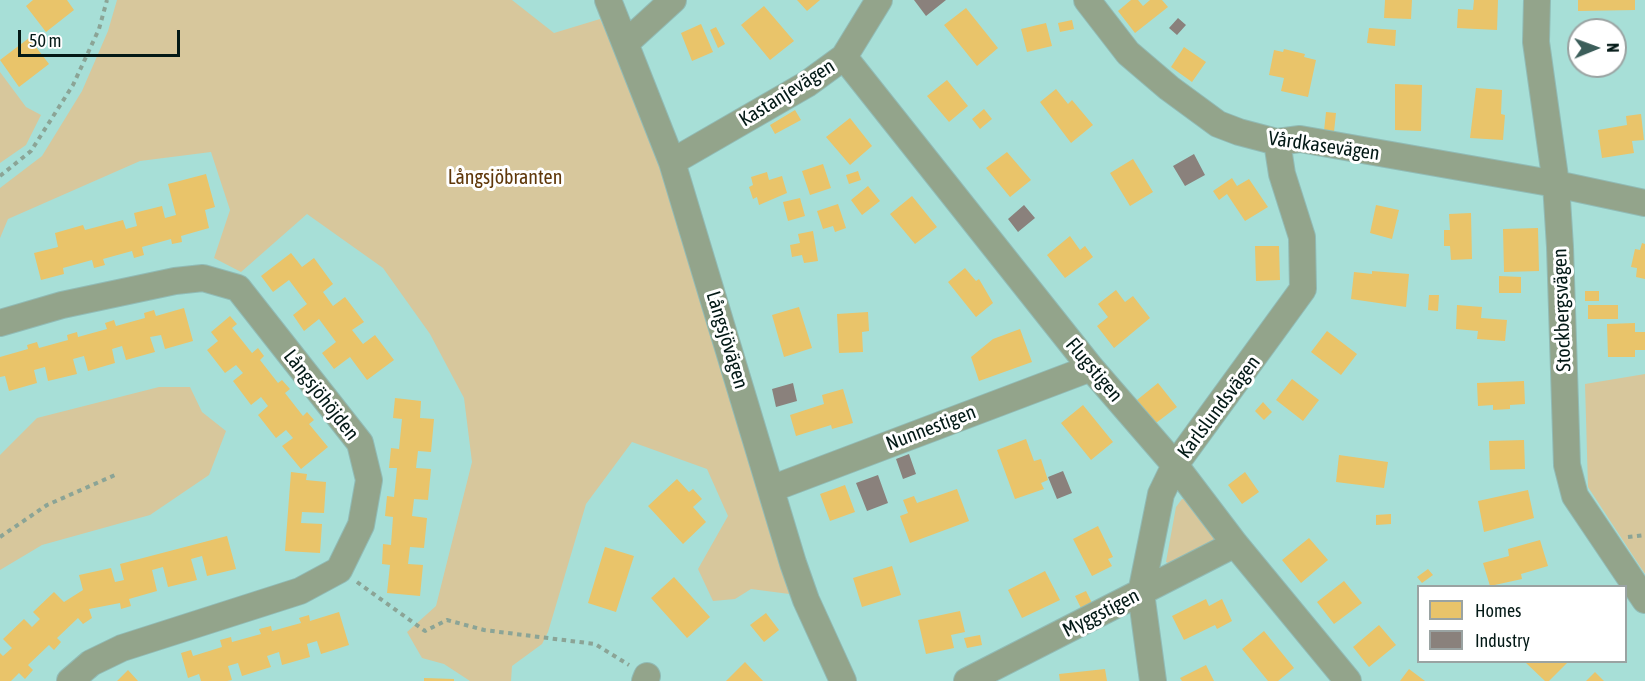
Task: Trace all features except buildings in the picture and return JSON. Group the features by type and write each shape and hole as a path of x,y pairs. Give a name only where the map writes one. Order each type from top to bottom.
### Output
{"street":[{"name":"Långsjövägen","path":"608,0 627,42 672,162 806,600 843,681"},
{"path":"627,42 674,0"},
{"name":"Kastanjevägen","path":"672,162 807,84 844,57 879,0"},
{"name":"Vårdkasevägen","path":"1087,0 1128,53 1169,88 1218,124 1277,142 1300,139 1556,184 1645,203"},
{"name":"Stockbergsvägen","path":"1537,0 1536,42 1556,184 1567,465 1575,496 1645,600"},
{"name":"Flugstigen","path":"844,57 1091,368 1175,465 1235,544 1348,681"},
{"name":"Karlslundsvägen","path":"1153,681 1141,593 1161,494 1175,465 1303,289 1302,237 1282,174 1277,142"},
{"name":"Långsjöhöjden","path":"0,323 62,305 175,281 203,278 238,288 360,443 369,480 361,525 339,570"},
{"name":"Nunnestigen","path":"771,489 1091,368"},
{"name":"Myggstigen","path":"967,681 1235,544"},
{"path":"70,681 91,663 122,648 300,591 339,570"}],"path":[{"path":"0,176 32,151 73,86 99,29 108,0"},
{"path":"0,537 47,505 114,475"},
{"path":"339,570 425,631 447,620 484,630 595,644 646,679"}],"green space":[{"name":"Långsjöbranten","path":"117,0 512,0 554,33 600,19 667,163 797,595 751,589 735,599 713,601 698,569 728,516 707,469 632,442 586,504 548,632 542,644 512,666 511,681 470,681 444,664 422,658 407,632 436,606 472,462 464,398 430,334 383,268 307,214 241,272 214,258 230,210 211,152 140,161 8,219 0,238 0,188 42,156 82,91 108,31"},
{"path":"0,72 26,107 41,115 26,145 0,163"},
{"path":"1645,374 1645,574 1588,487 1585,384"},
{"path":"159,387 190,387 202,412 226,431 209,475 150,515 42,545 0,570 0,455 37,418"},
{"path":"1182,499 1190,499 1216,537 1214,547 1176,567 1166,562 1176,507"}]}
